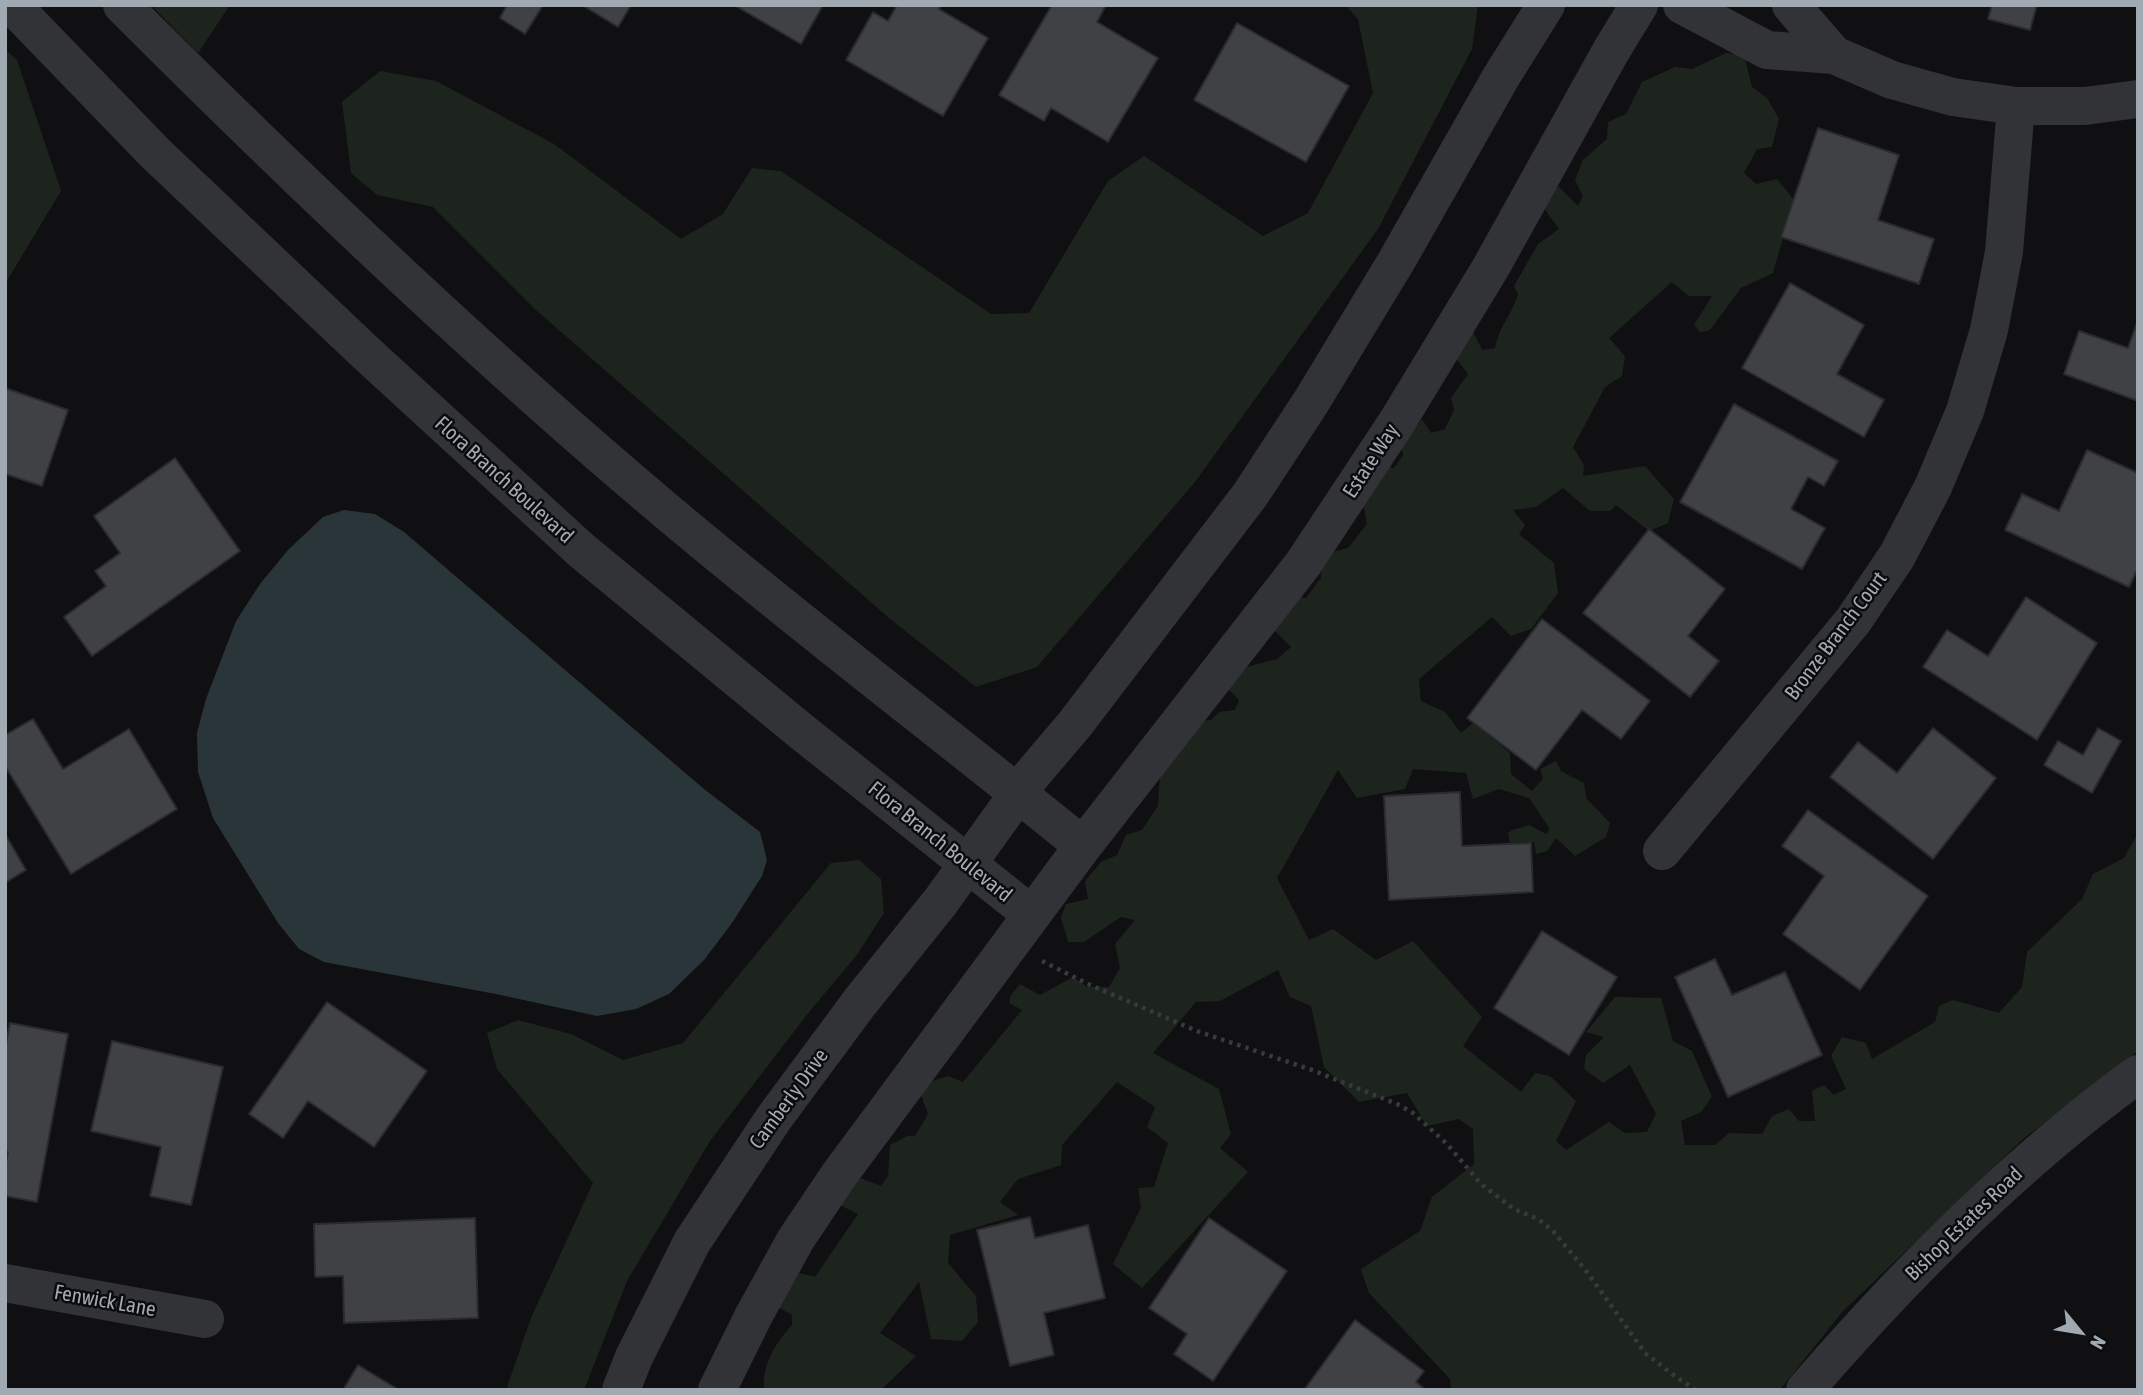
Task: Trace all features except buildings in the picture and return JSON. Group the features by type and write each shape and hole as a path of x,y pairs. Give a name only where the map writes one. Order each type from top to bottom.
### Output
{"street":[{"name":"Flora Branch Boulevard","path":"12,5 155,153 366,353 581,550 967,865 1022,927"},
{"path":"122,5 290,172 457,329 668,513 1083,846"},
{"path":"1018,794 1251,495 1397,260 1501,77 1546,5"},
{"name":"Estate Way","path":"1022,927 1303,564 1390,433 1490,267 1639,5"},
{"path":"1682,5 1767,50 1834,55 1892,80 1941,94 2016,106 2085,106 2138,99"},
{"path":"1791,5 1834,55"},
{"name":"Bronze Branch Court","path":"1662,851 1853,621 1896,556 1933,488 1965,411 1989,330 2004,252 2016,106"},
{"name":"Camberly Drive","path":"621,1390 634,1357 692,1241 774,1118 1018,794"},
{"path":"718,1390 754,1315 796,1239 890,1104 1022,927"},
{"name":"Bishop Estates Road","path":"1805,1390 1873,1312 1944,1241 2039,1151 2138,1074"},
{"name":"Fenwick Lane","path":"5,1283 205,1320"}],"path":[{"path":"1022,927 1048,965 1198,1031 1312,1070 1413,1113 1447,1144 1481,1184 1514,1209 1538,1219 1553,1231 1587,1272 1646,1353 1696,1390"}],"shaded area":[{"path":"151,5 230,5 198,53"},
{"path":"1345,5 1478,5 1472,49 1378,229 1195,482 1037,667 976,687 889,618 536,310 433,207 377,195 351,173 342,102 380,71 436,81 554,144 681,239 723,214 752,168 781,171 991,314 1029,313 1108,181 1144,156 1263,236 1308,213 1373,93 1358,19"},
{"path":"5,49 17,60 61,191 5,284"},
{"path":"1726,53 1744,55 1752,87 1767,98 1779,119 1772,147 1757,149 1744,173 1756,184 1777,179 1794,200 1773,273 1741,288 1710,330 1700,332 1694,325 1712,296 1689,296 1672,282 1609,338 1625,356 1622,376 1605,387 1573,447 1584,465 1583,476 1645,466 1674,499 1668,523 1649,531 1616,505 1610,511 1590,511 1563,488 1536,507 1513,510 1525,525 1519,534 1554,563 1558,593 1531,629 1511,636 1492,617 1419,679 1421,701 1445,712 1461,733 1473,723 1510,753 1511,774 1532,791 1543,779 1540,769 1556,761 1561,771 1584,783 1586,798 1610,823 1606,837 1575,856 1556,838 1547,851 1536,854 1534,842 1510,843 1508,833 1529,825 1546,834 1550,829 1529,798 1499,789 1473,799 1466,773 1413,769 1405,789 1357,798 1338,770 1277,878 1309,940 1333,929 1376,960 1413,941 1482,1017 1463,1046 1521,1092 1535,1073 1550,1076 1576,1101 1556,1141 1566,1150 1609,1122 1625,1133 1647,1132 1656,1114 1630,1065 1603,1083 1584,1069 1586,1055 1604,1037 1586,1032 1615,997 1661,998 1673,1041 1692,1051 1712,1097 1701,1112 1681,1121 1685,1145 1715,1145 1729,1133 1762,1134 1772,1116 1789,1109 1799,1121 1815,1121 1812,1091 1824,1085 1834,1095 1846,1089 1831,1056 1842,1037 1866,1043 1872,1059 1935,1022 1939,1006 1953,1000 1999,1013 2022,987 2027,952 2082,899 2093,874 2124,858 2138,833 2138,1051 2023,1139 1842,1312 1780,1390 1451,1390 1450,1379 1369,1293 1361,1269 1420,1231 1432,1197 1474,1164 1473,1129 1459,1119 1427,1126 1407,1093 1359,1102 1324,1067 1311,1006 1290,997 1278,970 1220,1001 1196,1002 1153,1053 1219,1089 1231,1134 1220,1148 1248,1172 1142,1288 1113,1264 1141,1208 1138,1188 1154,1187 1168,1143 1147,1127 1155,1107 1117,1082 1062,1145 1061,1165 1018,1179 1000,1202 1018,1215 950,1235 948,1263 976,1296 978,1322 962,1341 931,1339 919,1282 880,1333 916,1356 881,1390 764,1390 767,1363 792,1325 792,1315 778,1307 795,1272 815,1277 858,1214 840,1205 858,1177 881,1186 888,1176 890,1145 907,1136 915,1136 928,1114 921,1095 924,1084 948,1076 963,1082 1022,1010 1009,1003 1011,995 1020,984 1040,995 1073,977 1087,987 1109,987 1120,968 1115,944 1135,920 1121,917 1084,942 1068,942 1061,918 1066,904 1088,899 1085,881 1101,862 1117,855 1126,835 1142,830 1158,806 1160,773 1198,721 1211,720 1219,712 1235,710 1239,700 1228,689 1243,668 1277,659 1291,647 1274,630 1297,597 1306,598 1321,578 1321,567 1330,553 1348,548 1367,524 1363,502 1388,467 1394,468 1403,455 1401,447 1422,419 1431,433 1445,429 1454,410 1451,398 1468,374 1455,357 1472,330 1482,350 1495,348 1518,294 1514,286 1538,244 1559,229 1543,207 1556,184 1578,206 1583,196 1575,180 1583,160 1607,139 1608,122 1626,114 1642,82 1675,67 1692,69"},
{"path":"344,510 375,514 404,532 704,789 760,832 767,860 762,876 704,960 669,994 636,1009 597,1016 324,962 299,949 278,923 213,818 198,772 197,733 206,699 236,621 260,584 288,550 323,517"},
{"path":"859,860 881,879 884,913 856,956 809,1012 710,1141 627,1281 584,1390 506,1390 531,1318 593,1183 497,1069 487,1033 518,1020 571,1034 623,1060 683,1043 831,863"}]}
